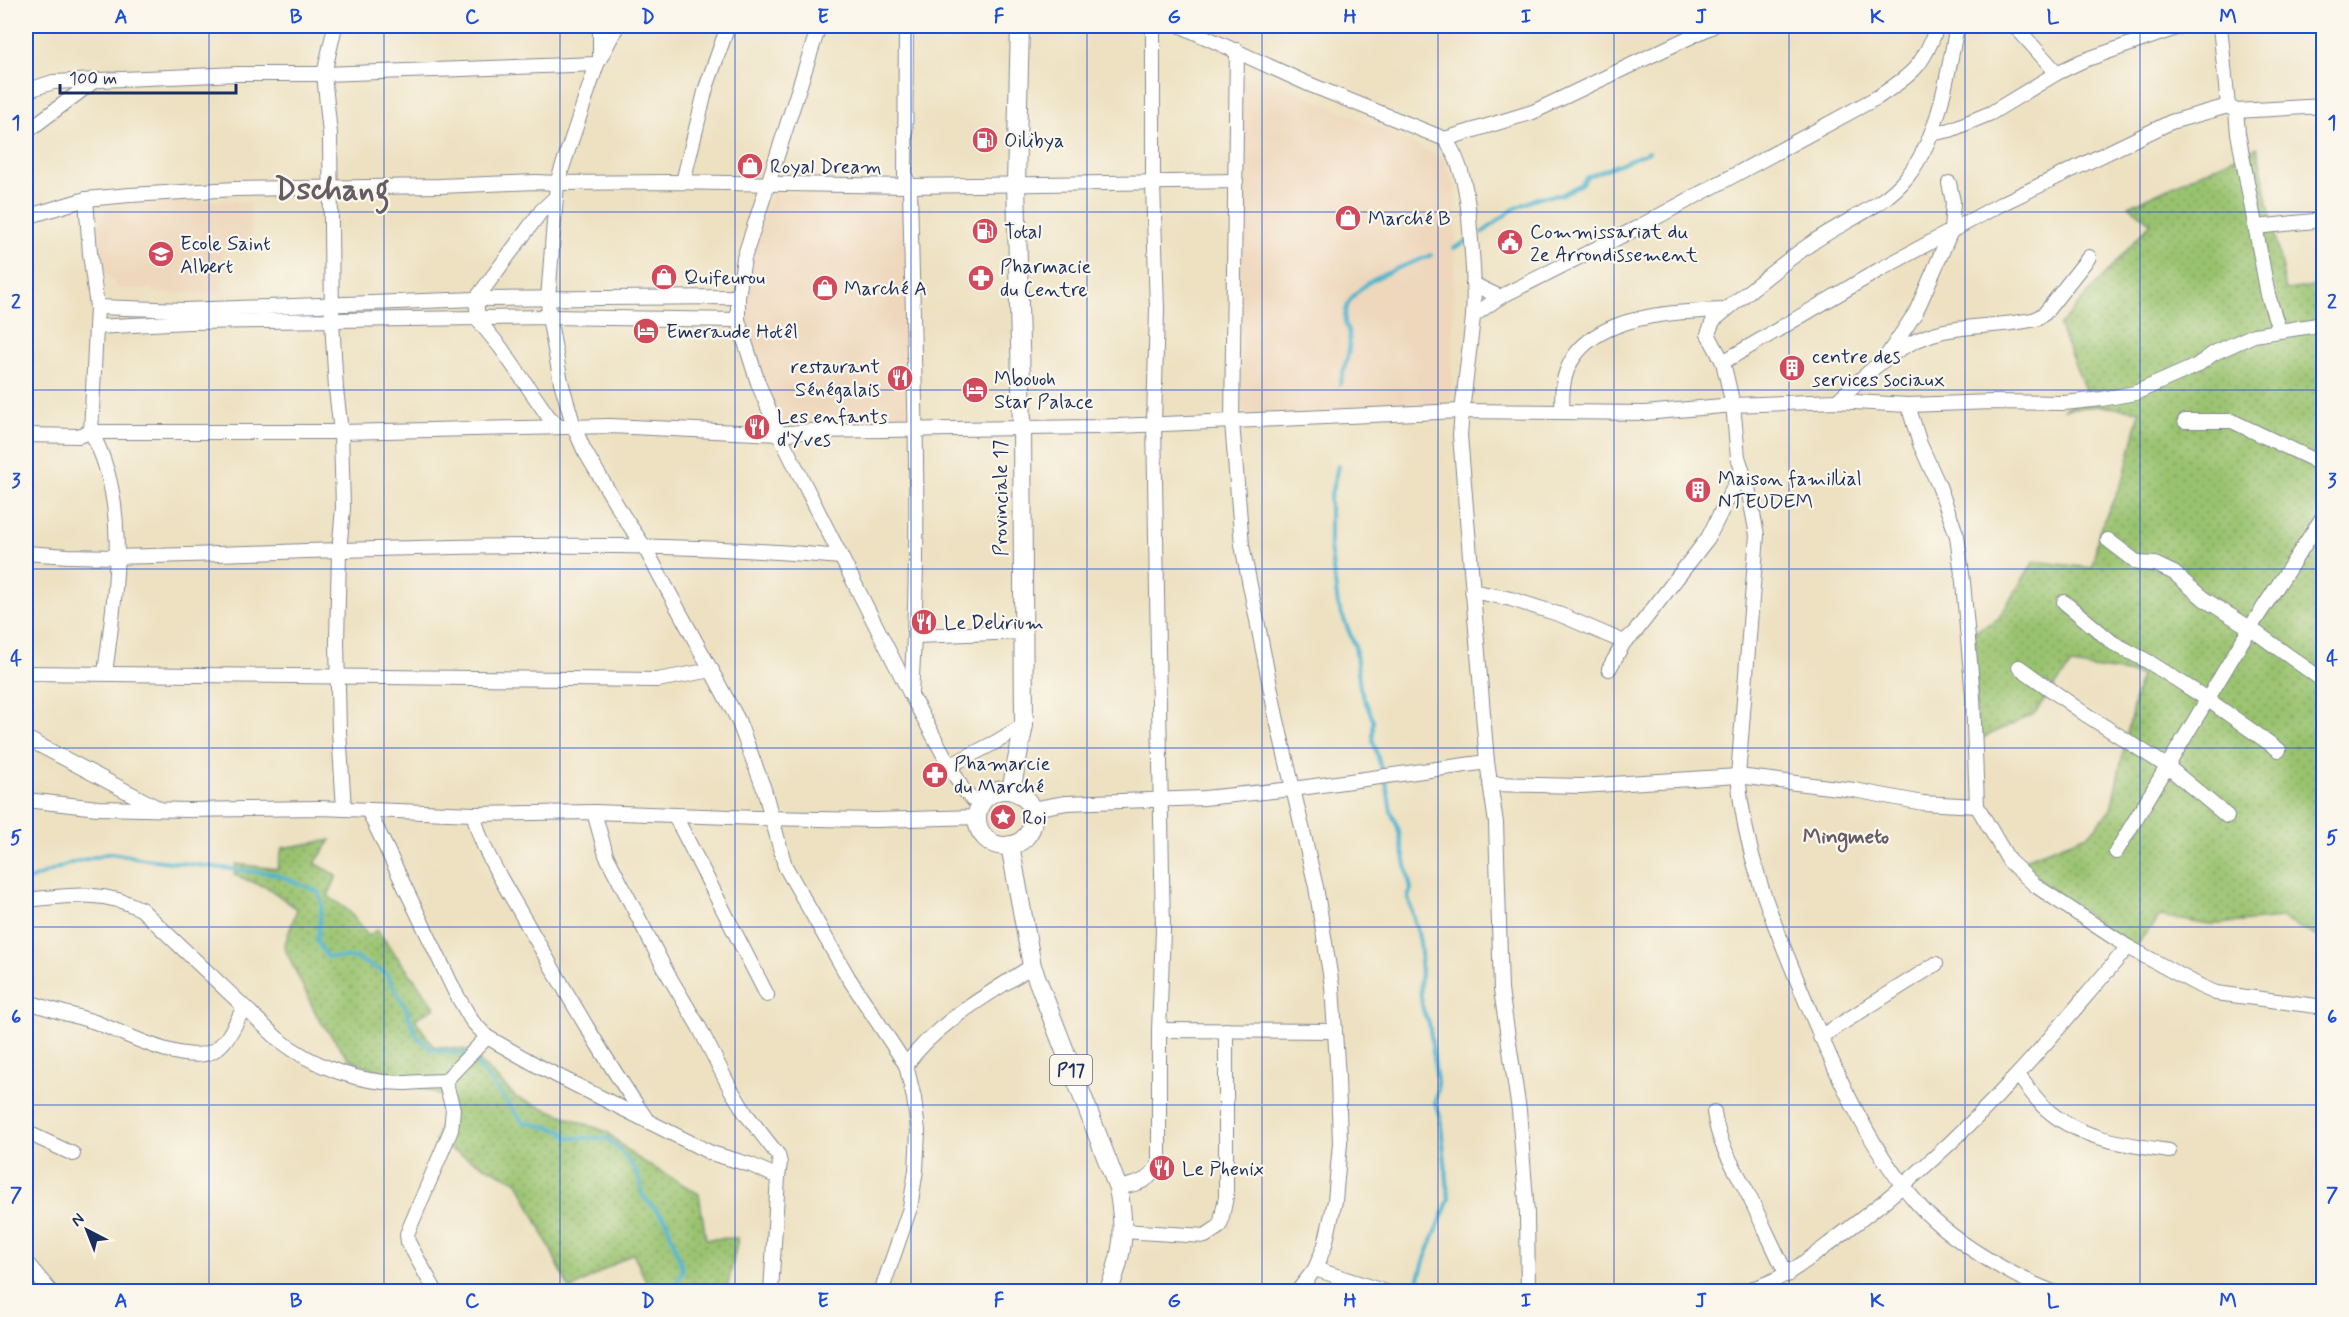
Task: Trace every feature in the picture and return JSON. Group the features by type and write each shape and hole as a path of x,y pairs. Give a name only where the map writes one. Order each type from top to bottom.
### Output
{"main road":[{"name":"Provinciale 17","path":"1011,790 1024,725 1022,426 1016,183 1020,26"},
{"path":"998,790 1011,790 1024,797 1032,809 1033,821 1029,832 1021,841 1010,845 998,845 986,839 979,829 978,812 987,796 998,790"},
{"name":"P17","path":"1010,845 1032,966 1118,1188 1123,1245 1108,1292"}],"street":[{"path":"336,26 324,74 332,188 332,320 341,432 343,508 339,552 339,731 344,809"},
{"path":"598,60 600,26"},
{"path":"617,26 598,60 556,190 548,299 561,382 574,427 584,450 645,548 738,720 764,789 785,866 848,977 906,1065 914,1098 918,1131 916,1170 910,1208 881,1292"},
{"path":"683,182 706,88 728,26"},
{"path":"26,800 99,808 160,810 344,809 474,814 594,812 876,820 978,812 962,788 911,695 779,434 758,383 738,320 738,297 744,258 819,26"},
{"path":"906,26 905,176 910,186 914,429 915,636 911,695"},
{"path":"1118,1188 1152,1176 1159,1163 1159,1030 1163,931 1154,423 1157,309 1153,184 1153,26"},
{"path":"1181,26 1306,83 1445,139 1454,153 1468,197 1473,316 1460,435 1487,762 1496,823 1501,990 1519,1110 1527,1213 1528,1292"},
{"path":"1445,139 1533,112 1713,26"},
{"path":"1473,316 1500,297 1646,223 1878,97 1901,82 1920,65 1936,26"},
{"path":"1957,26 1931,135 1907,178 1882,200 1810,244 1713,321 1708,334 1723,362 1732,405 1738,457 1748,488 1757,535 1738,776 1741,814 1765,903 1820,1038 1838,1076 1880,1151 1918,1205 1941,1226 1999,1267 2053,1292"},
{"path":"1931,135 1991,114 2057,73 2082,61 2182,26"},
{"path":"2220,26 2232,109 2268,296 2279,330"},
{"path":"2024,28 2057,73"},
{"path":"1237,50 1232,422 1242,545 1316,887 1332,986 1335,1031 1340,1143 1335,1201 1325,1245 1315,1269 1297,1292"},
{"path":"26,91 53,82 239,74 324,74 598,60"},
{"path":"26,132 94,81"},
{"path":"1723,362 1879,270 1951,231 2171,122 2232,109 2324,106"},
{"path":"26,217 86,199 236,189 536,182 556,190 683,182 910,186 1236,181"},
{"path":"1884,360 1916,312 1951,231 1953,202 1949,183"},
{"path":"556,190 476,299 478,320 501,348 548,416 559,427"},
{"path":"86,199 97,307 94,402 90,432 102,453 109,483 115,514 117,556 105,673"},
{"path":"2256,227 2324,220"},
{"path":"1837,401 1866,373 1904,346 1942,332 2036,319 2045,313 2089,257"},
{"path":"1473,284 1500,297"},
{"path":"97,307 185,310 476,299 738,297"},
{"path":"1563,412 1561,393 1566,367 1582,347 1605,329 1649,316 1686,311 1726,310"},
{"path":"96,327 188,322 478,320 549,317 738,320"},
{"path":"26,435 78,436 90,432 341,432 559,427 779,434 810,431 1022,426 1095,427 1461,411 1645,413 1732,405 1837,401 1908,405 1994,402 2064,403 2135,393 2188,370 2234,342 2253,335 2324,324"},
{"path":"1908,405 1920,444 1939,486 1957,536 1973,696 1977,806 2009,861 2036,886 2128,946 2216,993 2324,1007"},
{"path":"2185,421 2232,421 2312,459 2324,469"},
{"path":"1610,669 1624,642 1635,632 1708,538 1742,470"},
{"path":"2116,852 2250,628 2324,515"},
{"path":"2108,540 2138,563 2155,564 2174,573 2204,599 2250,628 2322,679"},
{"path":"26,553 117,556 339,552 469,546 773,550 841,557"},
{"path":"1472,591 1511,599 1561,615 1624,642"},
{"path":"2064,602 2113,643 2149,662 2207,699 2279,750"},
{"path":"915,636 1023,632"},
{"path":"2019,667 2085,714 2168,767 2227,816"},
{"path":"26,673 657,680 712,670"},
{"path":"951,765 1024,725"},
{"path":"26,738 160,810"},
{"path":"1032,809 1066,803 1204,798 1293,789 1487,762"},
{"path":"1491,784 1581,786 1738,776 1854,790 1923,803 1977,806"},
{"path":"368,810 455,992 472,1021 487,1038 711,1153 751,1165 778,1177"},
{"path":"594,812 606,855 666,971 699,1027 730,1088 746,1114 778,1155 780,1163 771,1292"},
{"path":"474,814 475,824 483,842 511,895 620,1082 647,1120"},
{"path":"675,816 767,995"},
{"path":"26,900 101,896 124,901 141,909 217,979 243,1007 299,1055 322,1066 382,1082 445,1081 487,1038"},
{"path":"1735,1292 1762,1287 1786,1275 1862,1220 1950,1143 2018,1075 2128,946"},
{"path":"1820,1038 1936,964"},
{"path":"906,1065 926,1040 942,1027 1032,966"},
{"path":"26,1002 91,1021 153,1046 176,1052 200,1054 213,1051 226,1039 243,1007"},
{"path":"1159,1030 1335,1031"},
{"path":"1122,1231 1205,1236 1220,1226 1226,1197 1226,1030"},
{"path":"2018,1075 2044,1107 2076,1131 2107,1140 2169,1151"},
{"path":"436,1292 408,1242 407,1234 451,1130 453,1109 445,1081"},
{"path":"1714,1112 1718,1136 1727,1158 1743,1185 1786,1275"},
{"path":"26,1132 73,1154"},
{"path":"26,1262 51,1292"},
{"path":"1315,1269 1381,1291"}],"shaded area":[{"name":"Marché B","path":"1252,77 1292,89 1445,160 1456,186 1450,406 1242,415 1239,85"},
{"name":"Marché A","path":"773,193 904,194 908,424 783,427 761,380 742,313 748,263"},
{"name":"Ecole Saint Albert","path":"172,200 250,202 253,245 223,246 223,293 153,293 152,289 115,289 115,282 101,267 99,223 106,209 119,205"}],"green space":[{"path":"2257,147 2286,290 2323,285 2323,940 2281,918 2209,925 2161,916 2133,948 2014,863 2090,834 2111,809 2140,675 2071,665 2034,714 1978,740 1972,633 1998,619 2034,561 2092,568 2099,531 2124,477 2140,411 2101,406 2063,409 2087,395 2059,326 2151,223 2129,206"},
{"path":"331,840 315,863 337,876 328,896 349,911 368,936 377,930 435,1007 415,1019 433,1046 468,1050 517,1098 607,1132 634,1156 699,1194 706,1239 738,1238 728,1285 707,1291 649,1291 633,1253 570,1290 518,1182 435,1142 448,1106 444,1097 349,1059 318,1018 284,947 297,909 268,888 234,875 236,864 277,869 282,848"}],"waterway":[{"path":"1482,233 1512,210 1539,197 1561,195 1581,184 1587,177 1649,152"},
{"path":"1454,248 1469,240"},
{"path":"1340,385 1350,341 1345,322 1346,308 1353,296 1376,278 1431,255"},
{"path":"1338,466 1330,499 1330,547 1338,605 1355,646 1360,688 1373,720 1373,741 1387,787 1391,812 1398,828 1411,889 1408,897 1421,946 1421,998 1429,1023 1438,1089 1435,1102 1440,1116 1449,1199 1424,1261 1415,1292"},
{"path":"26,881 71,863 111,853 275,874 319,892 322,904 317,941 327,957 355,958 386,973 406,1008 416,1035 431,1049 465,1054"},
{"path":"476,1063 523,1122 561,1130 569,1138 607,1138 625,1156 639,1178 642,1195 666,1220 683,1270 669,1292"}],"place":[{"name":"Oilibya","path":"985,140"},
{"name":"Royal Dream","path":"750,166"},
{"name":"Marché B","path":"1348,218"},
{"name":"Total","path":"985,231"},
{"name":"Commissariat du 2e Arrondissement","path":"1510,242"},
{"name":"Ecole Saint Albert","path":"161,254"},
{"name":"Quifeurou","path":"664,277"},
{"name":"Pharmacie du Centre","path":"981,278"},
{"name":"Marché A","path":"825,288"},
{"name":"Emeraude Hotêl","path":"646,331"},
{"name":"centre des services sociaux","path":"1792,368"},
{"name":"restaurant Sénégalais","path":"900,378"},
{"name":"Mbouoh Star Palace","path":"975,390"},
{"name":"Les enfants d'Yves","path":"757,427"},
{"name":"Maison famillial NTEUDEM","path":"1698,490"},
{"name":"Le Delirium","path":"924,622"},
{"name":"Phamarcie du Marché","path":"935,775"},
{"name":"Roi","path":"1003,817"},
{"name":"Le Phenix","path":"1162,1168"}],"district":[{"name":"Dschang","path":"332,188"},
{"name":"Mingmeto","path":"1846,836"}]}
